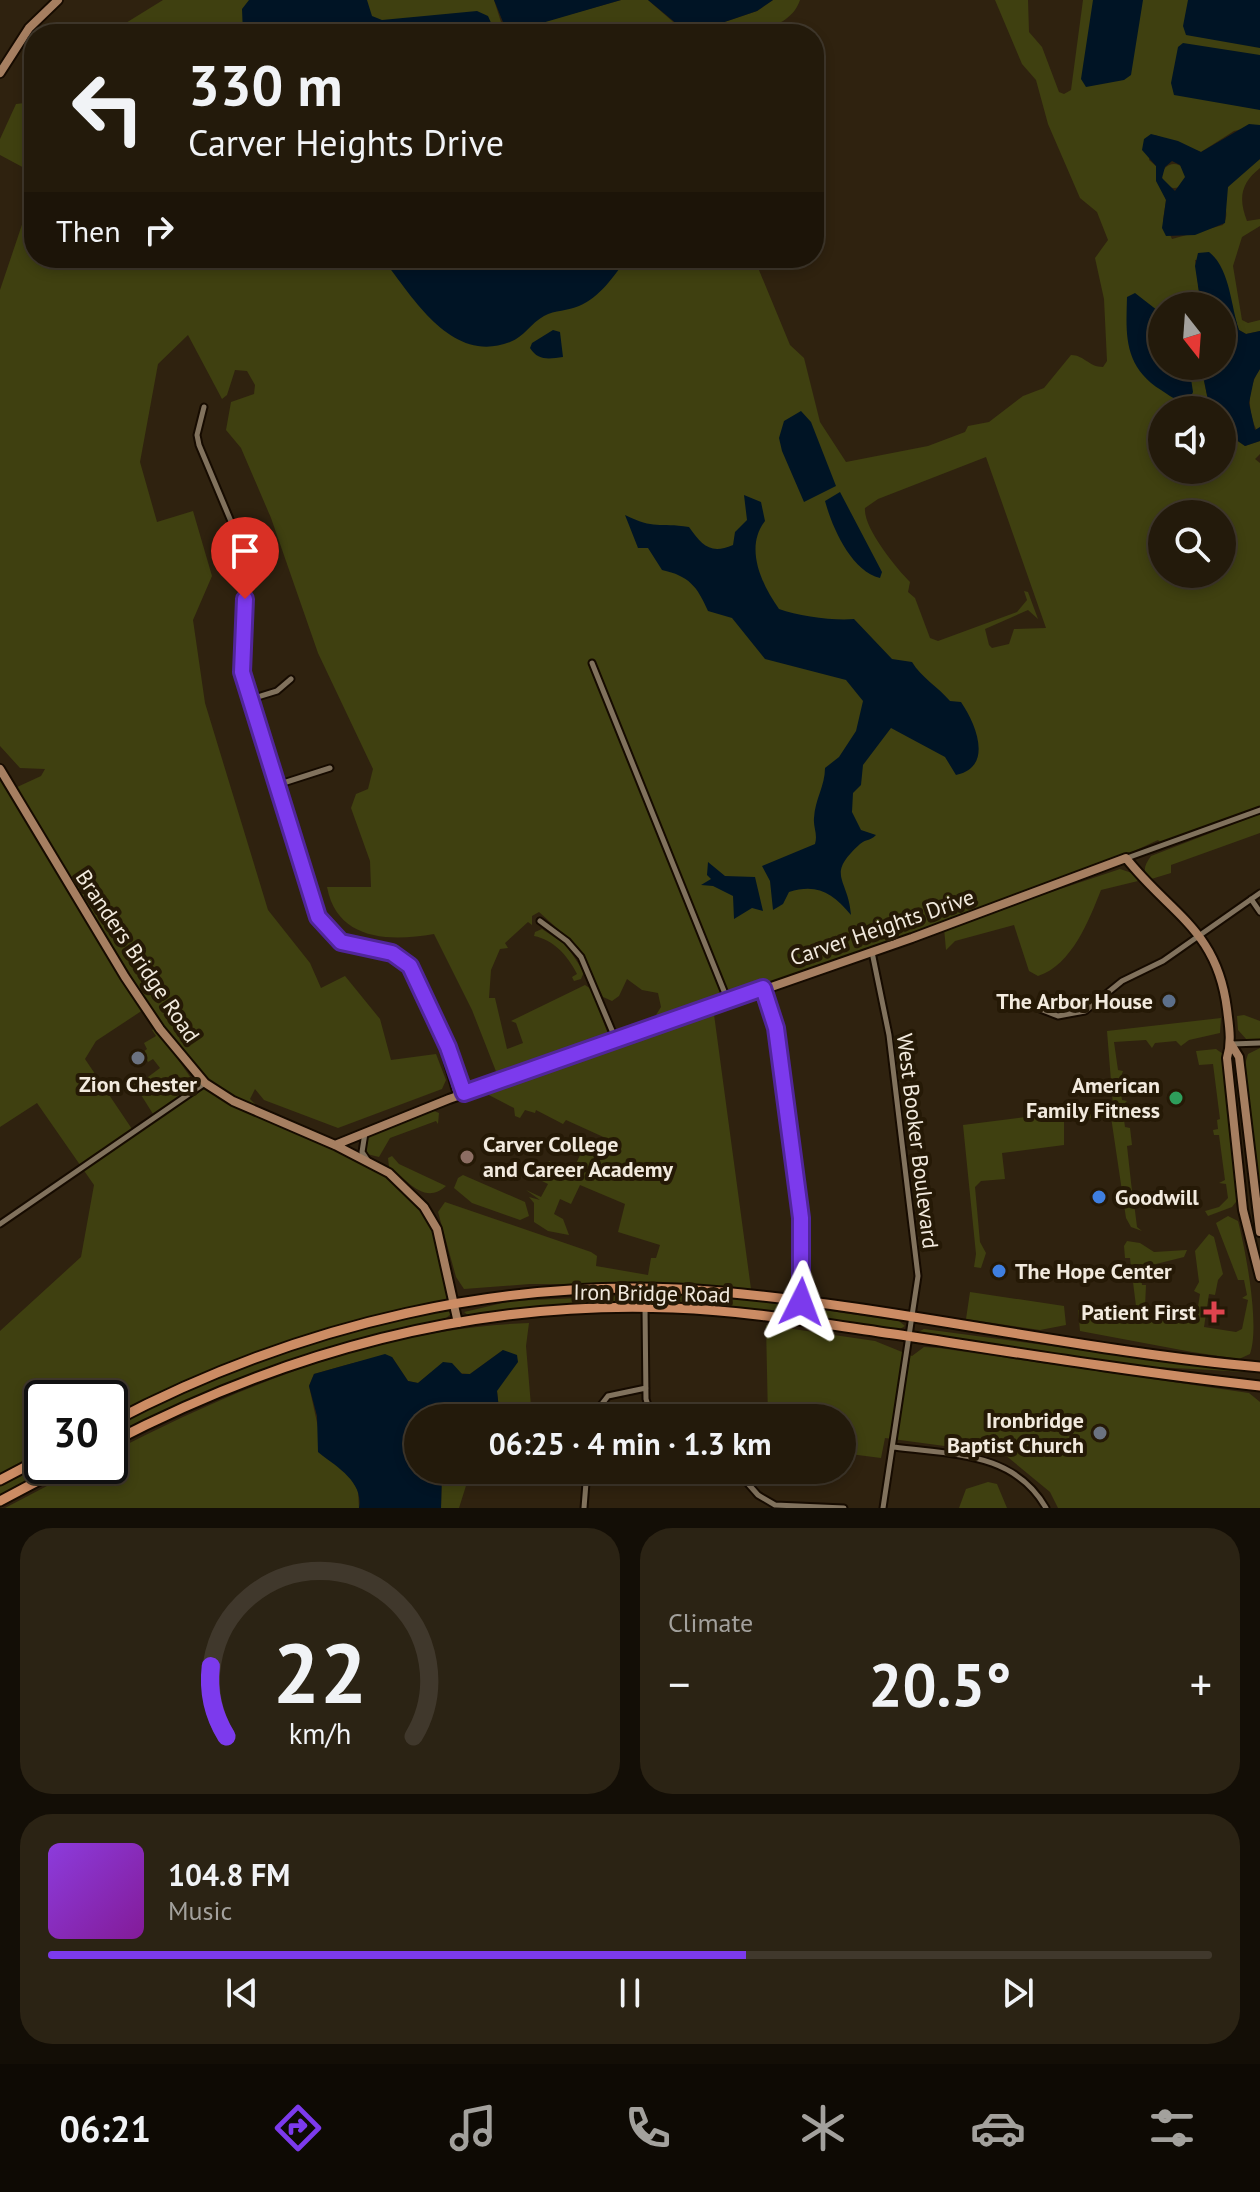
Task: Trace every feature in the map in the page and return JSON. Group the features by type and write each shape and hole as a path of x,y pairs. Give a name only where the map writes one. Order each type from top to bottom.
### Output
{"main road":[{"name":"Iron Bridge Road","path":"128,1414 184,1385 267,1352 348,1327 454,1304 558,1291 633,1289 720,1292 1260,1367"},
{"name":"Iron Bridge Road","path":"128,1434 189,1403 267,1372 366,1342 458,1323 558,1310 645,1307 747,1313 1260,1386"},
{"path":"0,1480 24,1467"},
{"path":"0,1501 32,1484"}],"street":[{"path":"33,24 58,0"},
{"path":"0,73 24,36"},
{"path":"204,407 197,435 199,445 246,564 241,656 251,699 322,925 341,942 392,953 410,966 461,1095"},
{"path":"592,663 728,1001"},
{"path":"251,699 277,691 291,679"},
{"path":"277,785 330,768"},
{"name":"Branders Bridge Road","path":"0,769 125,977 160,1029 205,1083 233,1101 335,1145 389,1173 424,1207 437,1229 458,1323"},
{"name":"Carver Heights Drive","path":"335,1145 461,1095 872,951 1260,810"},
{"path":"1126,858 1198,935 1220,971 1231,1044 1239,1057 1260,1232"},
{"path":"1040,1009 1058,1016 1085,1011 1122,981 1163,961 1260,893"},
{"path":"1251,899 1260,912"},
{"path":"540,921 567,941 581,957 616,1040"},
{"name":"West Booker Boulevard","path":"872,951 883,994 917,1253 913,1319 883,1508"},
{"path":"763,988 776,1028 801,1218 801,1302"},
{"path":"1231,1044 1260,1043"},
{"path":"1231,1044 1227,1058 1243,1210 1260,1277"},
{"path":"0,1224 205,1083"},
{"path":"365,1132 362,1152 368,1162"},
{"path":"645,1307 646,1388 649,1404"},
{"path":"602,1404 608,1396 646,1388"},
{"path":"894,1447 995,1461 1025,1480 1046,1508"},
{"path":"584,1508 586,1484"},
{"path":"748,1484 758,1495 775,1505 844,1508"}],"shaded area":[{"path":"163,0 494,0 501,22 546,21 621,0 648,0 676,24 124,24"},
{"path":"773,0 800,0 793,13 777,24 719,24 757,11"},
{"path":"995,0 1028,0 1029,32 1042,47 1059,92 1064,94 1071,90 1083,0 1260,0 1260,125 1234,131 1201,152 1155,135 1149,160 1156,166 1166,200 1163,220 1172,239 1223,225 1228,186 1260,159 1260,168 1245,185 1242,198 1247,221 1260,219 1260,226 1242,237 1233,266 1242,320 1248,323 1260,320 1260,331 1246,334 1239,330 1236,292 1227,292 1216,259 1195,260 1199,292 1148,292 1148,380 1204,380 1207,396 1148,396 1148,484 1236,484 1236,440 1245,446 1260,441 1260,454 1255,459 1260,463 1260,808 1162,844 1158,840 1104,865 660,1022 656,1015 661,1007 658,993 642,990 627,979 619,996 612,1001 603,997 579,948 539,912 532,916 532,925 528,922 505,943 508,948 500,949 491,970 489,998 495,998 507,1049 523,1043 516,1023 511,1021 585,985 591,989 608,1034 593,1046 499,1079 472,1010 434,934 383,937 367,933 341,918 333,905 327,887 371,887 370,861 351,808 356,794 368,789 373,769 318,653 271,518 241,448 226,430 231,402 254,394 255,385 247,371 235,370 227,395 222,399 188,335 158,364 140,462 157,522 193,511 212,576 193,620 205,703 268,910 310,963 321,988 345,976 380,1019 391,1060 436,1054 446,1080 442,1089 338,1128 264,1100 255,1089 250,1099 259,1108 217,1088 163,1027 15,788 41,776 45,769 20,768 0,746 0,290 24,219 24,268 758,268 790,345 804,358 820,422 846,462 928,446 965,432 968,426 989,422 1023,396 1044,388 1071,355 1103,367 1107,361 1104,299 1095,258 1108,240 1097,212 1080,198 1048,124 1036,80 1022,64","holes":["986,457 1046,628 1014,629 1009,644 992,648 989,645 985,629 1028,610 1038,619 1028,592 1024,591 1027,600 1017,612 938,641 930,638 915,598 908,592 910,582 875,537 865,508 878,499"]},
{"path":"24,103 24,168 0,155 0,139 16,104"},
{"path":"1174,164 1183,167 1186,176 1183,185 1174,188 1165,185 1162,176 1165,167"},
{"path":"1260,369 1260,427 1257,431 1251,416 1250,400"},
{"path":"0,770 146,1008 96,1041 85,1059 134,1132 205,1083 354,1155 407,1190 424,1208 439,1241 452,1302 338,1328 128,1415 128,1380 24,1380 24,1465 0,1478 0,1331 81,1257 94,1185 37,1103 0,1127"},
{"path":"1260,814 1260,833 1171,865 1171,873 1148,880 1145,868 1151,856"},
{"path":"1120,869 1132,873 1138,881 1101,890 1070,952 1038,976 1029,971 1014,925 955,941 946,950 944,928"},
{"path":"542,929 566,945 584,972 581,979 574,981 572,977 577,974 559,949 534,936"},
{"path":"713,1007 751,1289 681,1284 530,1284 464,1289 456,1277 438,1212 445,1202 591,1252 597,1256 596,1266 648,1275 651,1258 656,1258 660,1245 618,1232 625,1204 580,1185 571,1204 560,1199 554,1214 563,1219 569,1235 548,1231 534,1222 534,1203 529,1197 540,1200 526,1190 541,1197 548,1184 540,1180 549,1161 572,1172 581,1153 557,1142 552,1150 547,1147 550,1142 554,1143 556,1138 602,1157 610,1140 566,1120 563,1124 536,1110 535,1113 525,1110 520,1118 515,1116 514,1108 485,1093"},
{"path":"1244,1015 1260,1021 1260,1040 1247,1040 1238,1030 1237,1016"},
{"path":"1221,1018 1220,1033 1189,1040 1181,1046 1176,1041 1155,1043 1152,1048 1146,1040 1114,1042 1118,1070 1123,1071 1119,1082 1125,1084 1120,1086 1122,1100 1127,1101 1122,1106 1125,1127 1130,1128 1132,1145 1127,1146 1132,1191 1138,1193 1133,1195 1137,1227 1142,1231 1131,1227 1126,1218 1111,1117 1064,1120 1064,1145 1002,1153 1005,1179 981,1181 975,1187 980,1242 986,1253 981,1268 974,1267 976,1254 963,1125 1113,1106 1107,1031"},
{"path":"156,1028 193,1081 191,1090 153,1114 133,1082 144,1080 160,1068 153,1059 148,1062 143,1052 147,1049 144,1043 156,1036 152,1030"},
{"path":"1260,1048 1260,1200 1245,1064 1248,1054"},
{"path":"1216,1049 1223,1054 1239,1198 1232,1207 1208,1216 1205,1211 1219,1207 1228,1198 1226,1184 1219,1183 1225,1180 1219,1135 1214,1135 1213,1130 1218,1129 1217,1120 1220,1119 1213,1064 1199,1065 1196,1051"},
{"path":"432,1110 439,1113 438,1124 436,1121 390,1138 379,1157 367,1154 366,1140 371,1134"},
{"path":"392,1156 399,1164 446,1186 438,1191 423,1192 389,1167 388,1158"},
{"path":"463,1175 525,1202 529,1216 520,1220 472,1203 454,1188 458,1178"},
{"path":"1228,1216 1238,1221 1248,1269 1253,1308 1250,1354 1239,1359 1080,1331 1078,1310 1124,1306 1125,1313 1136,1306 1133,1282 1128,1279 1132,1277 1130,1258 1125,1258 1127,1241 1140,1243 1154,1252 1187,1250 1184,1257 1140,1268 1142,1285 1146,1285 1145,1307 1155,1320 1182,1323 1183,1319 1197,1313 1200,1294 1194,1291 1199,1282 1195,1251 1209,1234 1214,1237 1223,1274 1218,1280 1215,1295 1209,1294 1204,1327 1236,1332 1242,1329 1248,1300 1242,1298 1247,1295 1244,1280 1238,1280 1216,1223"},
{"path":"970,1292 1064,1306 1066,1325 1040,1330 966,1319"},
{"path":"668,1294 755,1300 899,1321 905,1326 900,1329 675,1306 470,1317 464,1312 511,1301"},
{"path":"448,1310 451,1314 446,1318 347,1344 128,1434 128,1419 191,1389 274,1356 404,1319"},
{"path":"529,1323 526,1346 531,1404 498,1404 497,1391 503,1350 470,1374 433,1371 418,1383 408,1381 392,1357 362,1361 314,1374 309,1386 318,1427 353,1481 358,1491 359,1508 5,1508 51,1484 128,1484 128,1444 260,1384 365,1349 474,1327"},
{"path":"766,1325 875,1341 912,1356 924,1347 939,1348 1249,1393 1260,1402 1260,1508 1058,1508 1050,1492 1004,1454 885,1438 881,1458 856,1455 856,1404 768,1404"},
{"path":"924,1329 1248,1372 1119,1365 918,1332"},
{"path":"24,1473 24,1484 28,1484 0,1499 0,1486"},
{"path":"988,1482 997,1484 1007,1508 959,1508 966,1489"},
{"path":"442,1484 467,1484 459,1508 441,1508"}],"water":[{"path":"249,0 367,0 372,16 382,20 477,11 488,16 492,24 243,24 242,9"},
{"path":"494,0 621,0 539,24 504,24"},
{"path":"648,0 773,0 757,11 719,24 677,24"},
{"path":"1093,0 1143,0 1131,75 1124,80 1086,87 1081,79"},
{"path":"1188,0 1260,0 1260,48 1186,35 1183,26"},
{"path":"1183,43 1260,55 1260,110 1174,95 1171,83 1178,47"},
{"path":"1249,124 1260,125 1260,159 1228,187 1225,223 1195,235 1166,236 1162,228 1166,200 1156,181 1156,166 1142,150 1144,139 1151,134 1178,141 1201,152","holes":["1172,161 1180,165 1185,177 1175,191 1162,178 1165,167"]},
{"path":"1209,252 1216,259 1230,292 1199,292 1195,266 1198,253"},
{"path":"390,268 619,268 593,298 575,308 548,314 515,340 489,347 469,344 452,336 421,308"},
{"path":"1135,293 1148,303 1148,380 1133,360 1129,348 1127,297"},
{"path":"1236,318 1239,330 1246,334 1260,331 1260,369 1254,379 1249,403 1255,430 1260,427 1260,441 1245,446 1236,440 1236,396 1207,396 1204,380 1236,380"},
{"path":"553,330 560,332 563,357 540,357 530,348 532,343"},
{"path":"1191,380 1193,392 1191,396 1170,396 1149,381"},
{"path":"801,411 811,422 836,486 804,502 779,438 784,421"},
{"path":"840,492 882,572 880,578 860,567 844,547 832,523 825,501"},
{"path":"744,495 761,502 765,521 756,543 758,566 779,609 816,617 854,619 892,659 912,662 950,701 961,702 976,733 978,754 975,763 956,775 945,757 891,728 863,765 861,785 853,793 852,812 861,830 876,835 860,844 843,863 841,877 851,915 831,896 808,889 789,892 783,904 773,910 770,881 762,866 815,844 815,811 825,768 839,757 856,731 863,701 846,680 765,659 732,618 708,611 691,583 662,570 648,548 638,548 625,515 650,524 689,527 707,546 725,548 733,545 735,532 747,520"},
{"path":"708,862 725,876 755,877 763,911 752,908 734,919 733,896 713,886 701,885 711,879 707,875"},
{"path":"503,1350 517,1355 518,1362 497,1391 498,1404 404,1404 404,1484 442,1484 441,1508 359,1508 353,1482 318,1452 317,1416 309,1386 314,1374 385,1354 392,1357 408,1381 418,1383 443,1362 452,1363 462,1374 470,1374"}],"place":[{"name":"The Arbor House","path":"1169,1001"},
{"name":"Zion Chester","path":"138,1058"},
{"name":"American Family Fitness","path":"1176,1098"},
{"name":"Carver College and Career Academy","path":"467,1157"},
{"name":"Goodwill","path":"1099,1197"},
{"name":"The Hope Center","path":"999,1271"},
{"name":"Patient First","path":"1214,1312"},
{"name":"Ironbridge Baptist Church","path":"1100,1433"}],"route":[{"path":"245,599 242,672 318,917 331,935 341,942 382,949 410,966 438,1033 448,1047 464,1093 763,988 776,1028 801,1218 801,1302"}]}
